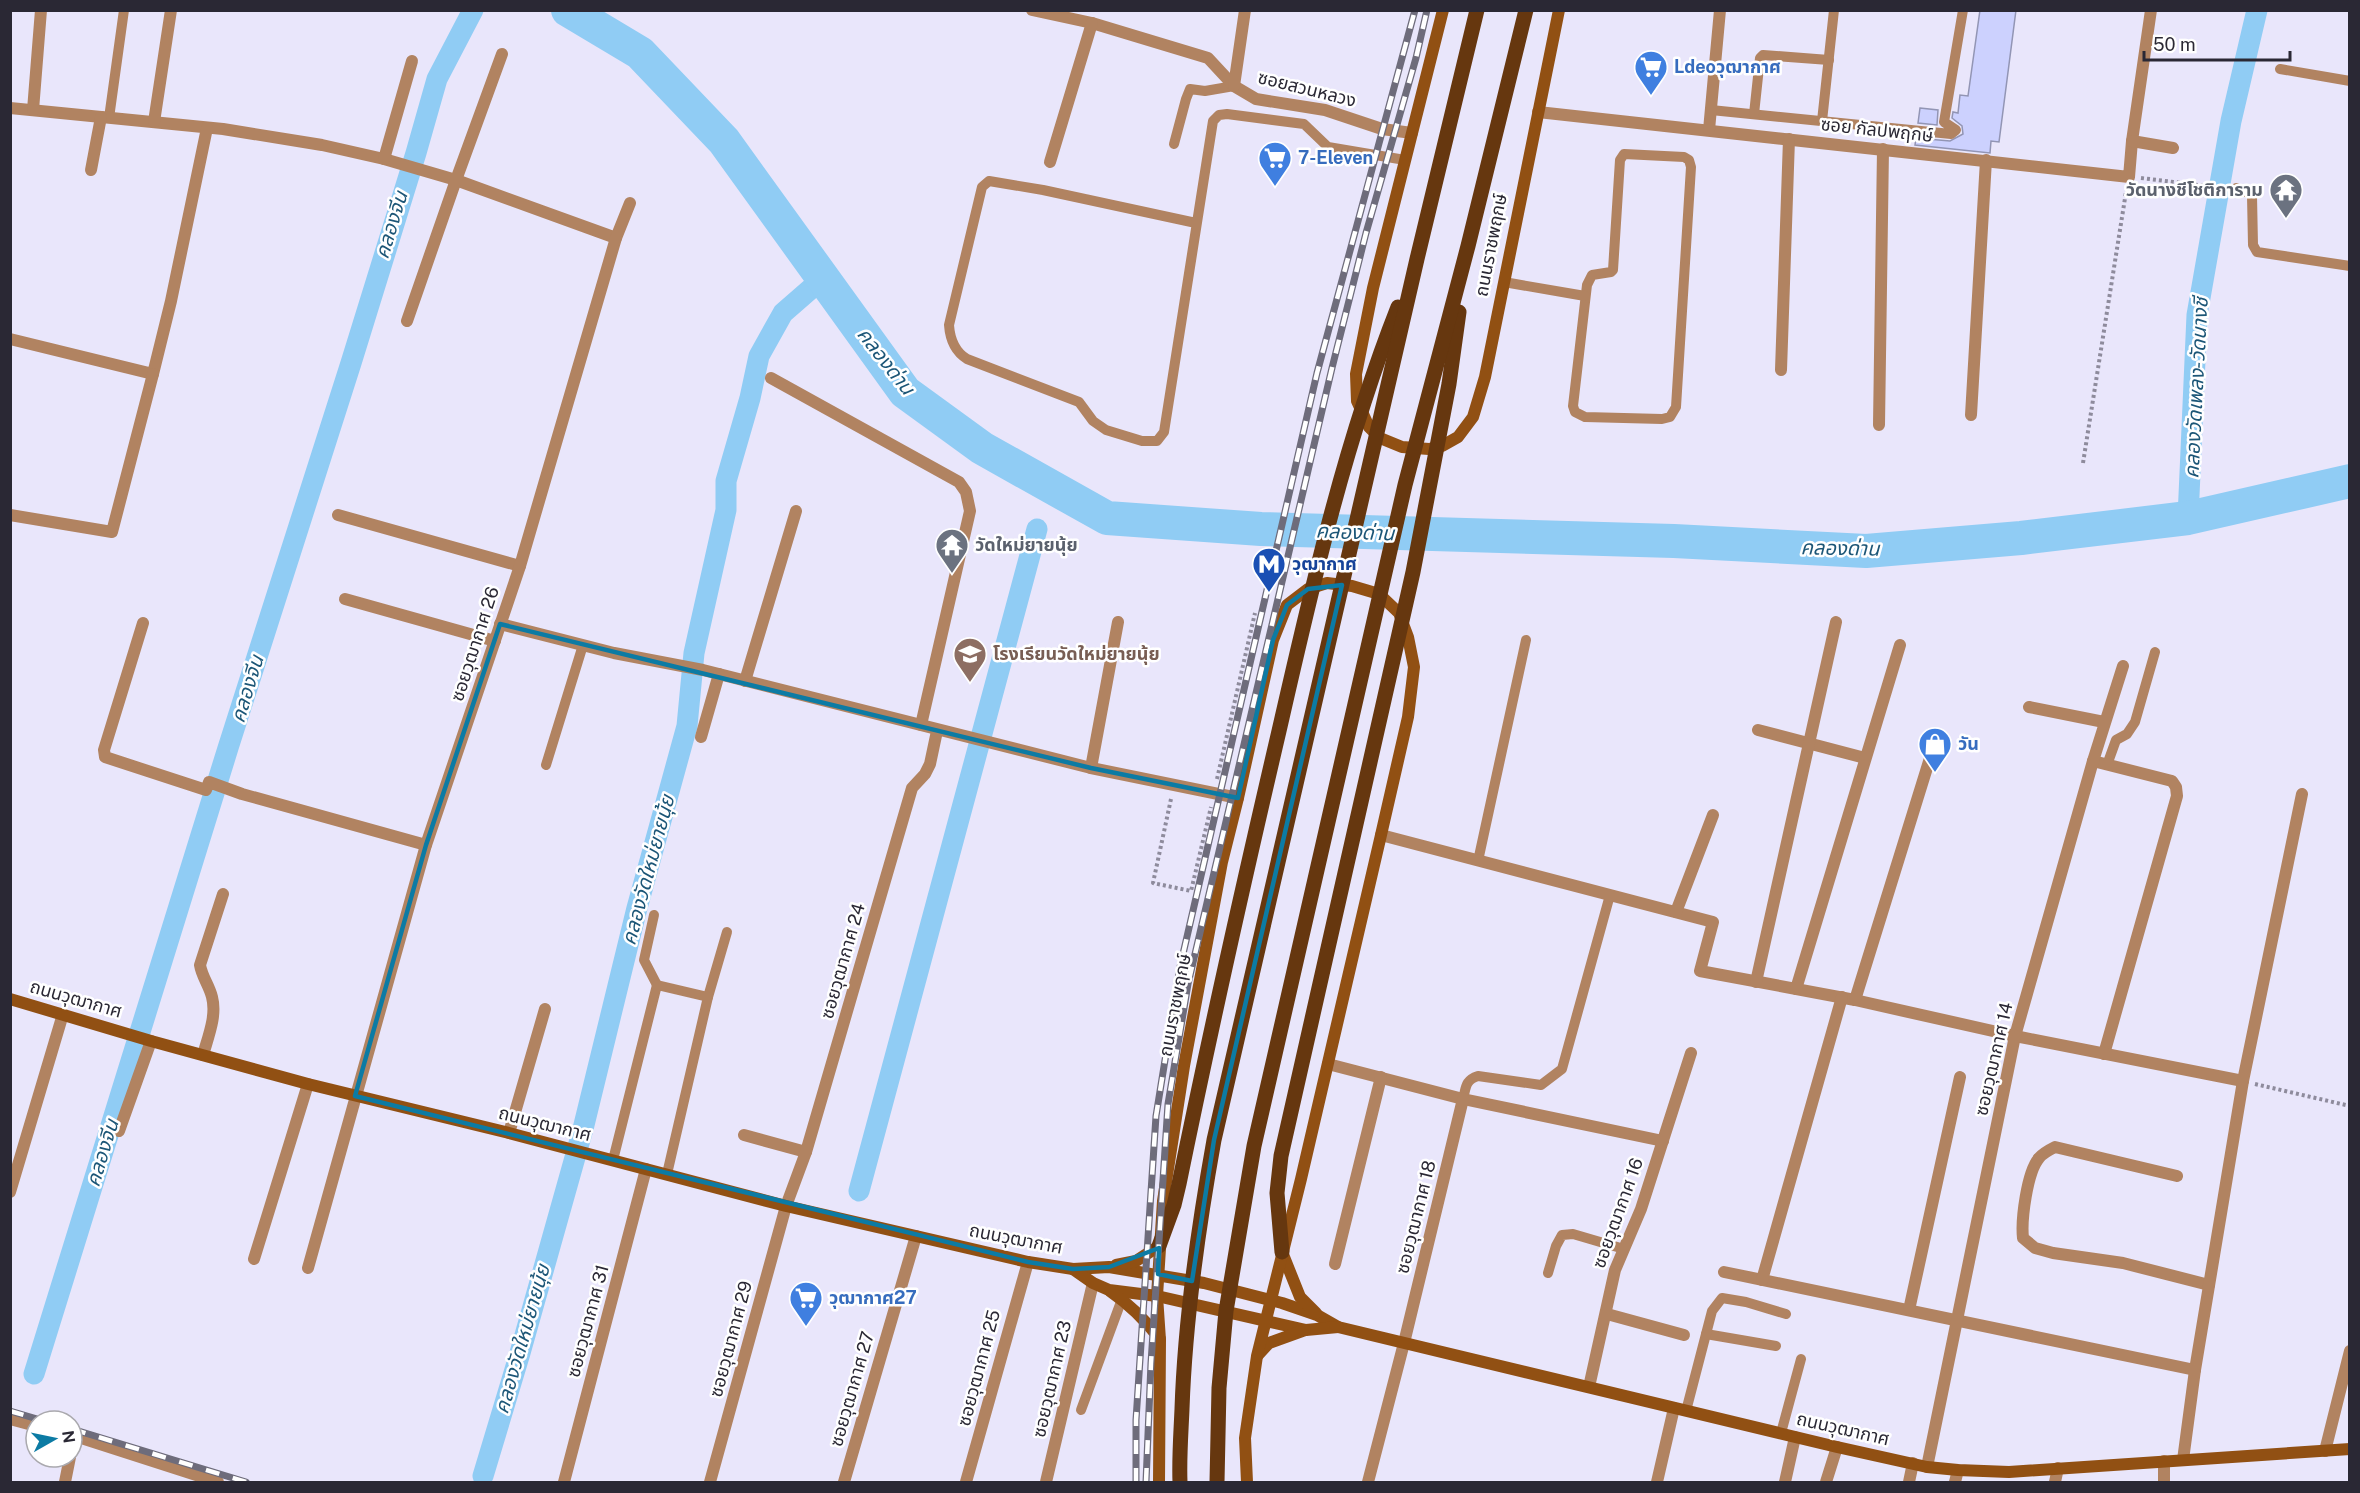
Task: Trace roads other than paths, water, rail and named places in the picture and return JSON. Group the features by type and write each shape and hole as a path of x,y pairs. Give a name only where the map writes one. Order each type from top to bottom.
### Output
{"main road":[{"name":"ถนนราชพฤกษ์","path":"1443,10 1373,288 1356,374 1357,401 1369,427 1380,438 1411,449 1442,446 1458,437 1473,417 1485,377 1559,10"},
{"path":"1180,1482 1188,1316 1198,1229 1214,1140 1417,259 1477,10"},
{"name":"ถนนราชพฤกษ์","path":"1217,1482 1219,1388 1226,1311 1254,1146 1405,485 1468,246 1526,10"},
{"path":"1317,1315 1300,1297 1282,1252 1277,1193 1281,1156 1432,478 1449,384 1468,246"},
{"path":"1109,1267 1136,1260 1159,1246 1174,1205 1314,576 1331,510 1369,385 1417,259"},
{"name":"ถนนราชพฤกษ์","path":"1159,1482 1160,1340 1157,1296 1159,1246 1169,1151 1222,862 1273,640 1287,605 1308,589 1327,583 1352,586 1379,594 1399,613 1408,637 1414,668 1408,717 1381,836 1267,1322 1257,1356 1245,1438 1246,1482"},
{"name":"ถนนวุฒากาศ","path":"10,999 149,1041 355,1096 572,1149 786,1206 1028,1262 1073,1269 1109,1267 1204,1282 1317,1315 1338,1327 1837,1447 1913,1463 1957,1476 2058,1467 2349,1449"},
{"name":"ถนนวุฒากาศ","path":"1073,1269 1108,1290 1157,1296 1306,1330 1338,1327"},
{"path":"1108,1290 1122,1299 1148,1324 1160,1340"},
{"path":"1257,1356 1269,1343 1306,1330"}],"street":[{"path":"33,110 41,10"},
{"path":"154,122 171,10"},
{"name":"ซอยสวนหลวง","path":"1032,10 1092,23 1208,58 1234,86 1256,99 1325,110 1382,129 1412,133"},
{"path":"1234,86 1245,10"},
{"path":"1709,130 1720,10"},
{"path":"2151,10 2132,141 2173,148"},
{"path":"1050,162 1092,23"},
{"path":"407,321 502,54"},
{"path":"384,159 412,61"},
{"path":"10,108 207,128 322,144 456,180 616,238"},
{"name":"ซอย กัลปพฤกษ์","path":"1538,112 2129,177 2132,141"},
{"path":"91,170 105,118"},
{"path":"10,515 112,532 171,301 207,128"},
{"path":"1781,370 1789,139"},
{"path":"1879,425 1883,149"},
{"path":"1971,414 1986,160"},
{"name":"ซอยวุฒากาศ 26","path":"308,1268 426,845 520,566 616,238 630,202"},
{"path":"10,339 153,374"},
{"path":"771,378 959,482 966,492 970,511 921,725"},
{"path":"745,681 796,511"},
{"path":"338,515 520,566"},
{"path":"345,599 495,641"},
{"path":"1091,768 1118,622"},
{"path":"1756,982 1836,622"},
{"path":"143,623 104,754 108,759 206,790 209,782 242,794 426,845"},
{"path":"501,624 583,645 703,670 1091,768 1238,798"},
{"path":"1796,989 1900,645"},
{"name":"ซอยวุฒากาศ 14","path":"1927,1467 2015,1036 2104,722 2123,666"},
{"path":"701,737 719,674"},
{"path":"2030,707 2104,722"},
{"name":"ซอยวุฒากาศ 24","path":"786,1206 806,1152 912,788 925,774 930,764 937,730"},
{"path":"1758,730 1865,758"},
{"path":"1855,1000 1935,742"},
{"path":"2093,761 2172,781 2176,787 2177,796 2104,1054"},
{"path":"2182,1460 2243,1081 2302,794"},
{"path":"1676,912 1713,815"},
{"path":"1381,836 1713,922 1700,971 1842,997 2015,1036 2243,1081"},
{"path":"203,1055 213,1017 213,998 202,976 200,965 223,894"},
{"path":"1762,1280 1842,997"},
{"path":"509,1133 544,1009"},
{"path":"10,1192 63,1014"},
{"path":"119,1131 149,1041"},
{"name":"ซอยวุฒากาศ 16","path":"1589,1387 1615,1270 1641,1209 1691,1053"},
{"path":"1328,1064 1464,1099 1663,1141"},
{"path":"1335,1264 1381,1077"},
{"path":"1909,1311 1960,1077"},
{"path":"254,1259 308,1083"},
{"name":"ซอยวุฒากาศ 18","path":"1368,1482 1464,1099"},
{"path":"744,1135 806,1152"},
{"path":"2177,1176 2068,1150 2055,1148 2048,1150 2037,1160 2032,1170 2021,1226 2023,1238 2035,1248 2053,1253 2123,1263 2209,1285"},
{"name":"ซอยวุฒากาศ 31","path":"564,1482 646,1169"},
{"name":"ซอยวุฒากาศ 29","path":"710,1482 786,1206"},
{"name":"ซอยวุฒากาศ 27","path":"844,1482 916,1236"},
{"name":"ซอยวุฒากาศ 25","path":"966,1482 1028,1262"},
{"path":"1724,1272 2195,1370"},
{"name":"ซอยวุฒากาศ 23","path":"1046,1482 1093,1283"},
{"path":"1607,1314 1684,1335"},
{"path":"2325,1451 2349,1351"},
{"path":"1657,1482 1680,1409"},
{"path":"1785,1482 1795,1437"},
{"path":"84,1442 218,1482"},
{"path":"1826,1482 1837,1447"},
{"path":"2164,1461 2164,1482"},
{"path":"1909,1482 1913,1463"},
{"path":"2055,1482 2058,1467"}],"lane":[{"path":"105,118 124,10"},
{"path":"1822,121 1834,10"},
{"path":"1711,110 1953,133 1956,130 1944,122 1963,10"},
{"path":"1754,114 1762,55 1829,60"},
{"path":"2280,69 2349,81"},
{"path":"1174,144 1186,99 1191,89 1205,91 1234,86"},
{"path":"1196,223 1043,190 988,181 982,187 949,325 956,349 967,359 1079,402 1093,421 1106,430 1142,441 1157,441 1164,432 1213,121 1227,114 1304,124 1326,146 1405,160"},
{"path":"1628,154 1687,158 1691,169 1676,407 1670,417 1662,419 1592,418 1575,412 1573,403 1585,296 1592,275 1613,270 1622,157 1628,154"},
{"path":"2236,188 2252,196 2253,245 2257,252 2349,266"},
{"path":"1504,282 1585,296"},
{"path":"1478,861 1526,640"},
{"path":"546,765 583,645"},
{"path":"2107,765 2116,740 2127,734 2135,722 2155,652"},
{"path":"1464,1099 1466,1083 1471,1078 1478,1076 1541,1085 1562,1069 1610,895"},
{"path":"613,1160 657,985 644,960 654,915"},
{"path":"668,1174 708,997 727,932"},
{"path":"657,985 708,997"},
{"path":"1548,1273 1556,1246 1562,1235 1573,1234 1624,1249"},
{"path":"1680,1409 1712,1311 1722,1298 1746,1302 1786,1314"},
{"path":"1081,1410 1122,1299"},
{"path":"1706,1334 1776,1346"},
{"path":"1781,1433 1801,1359"}],"waterway":[{"name":"คลองจีน","path":"34,1374 228,748 351,363 437,79 473,10"},
{"name":"คลองด่าน","path":"568,10 640,53 724,141 905,392 982,448 1107,518 1261,529 1674,541 1866,551 2021,538 2188,518 2350,481"},
{"name":"คลองวัดเพลง-วัดนางชี","path":"2188,518 2197,315 2231,121 2257,10"},
{"name":"คลองวัดใหม่ยายนุ้ย","path":"483,1476 583,1129 637,908 687,726 694,653 726,510 726,481 750,398 759,356 783,313 822,279"},
{"path":"859,1191 1037,529"}],"railway":[{"path":"1136,1482 1136,1420 1156,1116 1180,967 1317,373 1415,10"},
{"path":"1146,1482 1151,1363 1168,1104 1188,984 1332,368 1427,10"},
{"path":"10,1411 24,1415"},
{"path":"84,1433 246,1482"}],"place":[{"name":"Ldeoวุฒากาศ","path":"1651,96"},
{"name":"7-Eleven","path":"1275,187"},
{"name":"วัดนางชีโชติการาม","path":"2286,219"},
{"name":"วัดใหม่ยายนุ้ย","path":"952,574"},
{"name":"วุฒากาศ","path":"1269,593"},
{"name":"โรงเรียนวัดใหม่ยายนุ้ย","path":"970,683"},
{"name":"วัน","path":"1935,773"},
{"name":"วุฒากาศ27","path":"806,1327"}]}
